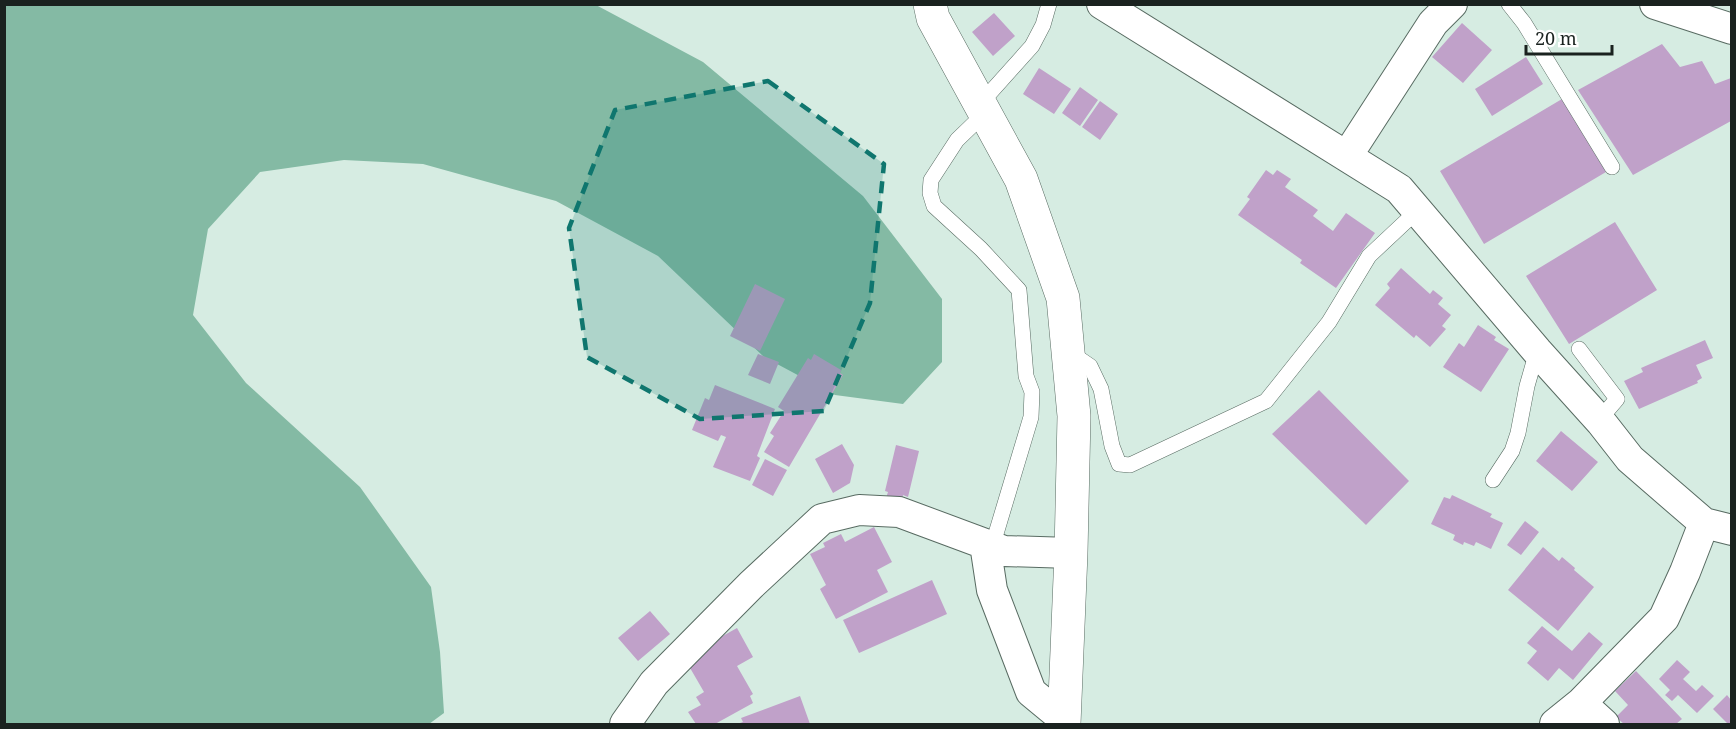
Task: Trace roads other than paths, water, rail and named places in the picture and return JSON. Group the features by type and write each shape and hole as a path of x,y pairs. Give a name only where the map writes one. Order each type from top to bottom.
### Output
{"street":[{"path":"930,4 933,18 1021,179 1063,298 1074,416 1064,722"},
{"path":"1102,4 1399,189 1630,459 1718,527 1686,572 1664,618 1581,703 1555,724"},
{"path":"1347,156 1434,23 1452,4"},
{"path":"1655,4 1731,29"},
{"path":"625,724 654,683 751,585 822,519 860,510 899,512 1004,551 1071,553"},
{"path":"988,545 992,590 1031,692 1064,722"},
{"path":"1581,703 1604,724"}],"lane":[{"path":"988,545 1031,417 1032,392 1026,376 1019,290 981,249 934,206 930,193 931,180 957,140 1032,46 1043,25 1049,4"},
{"path":"1509,4 1524,23 1612,167"},
{"path":"1067,350 1090,366 1101,389 1112,446 1119,464 1130,465 1266,401 1329,322 1369,256 1417,211"},
{"path":"1579,349 1617,399 1599,420"},
{"path":"1493,480 1512,451 1537,351"}]}
